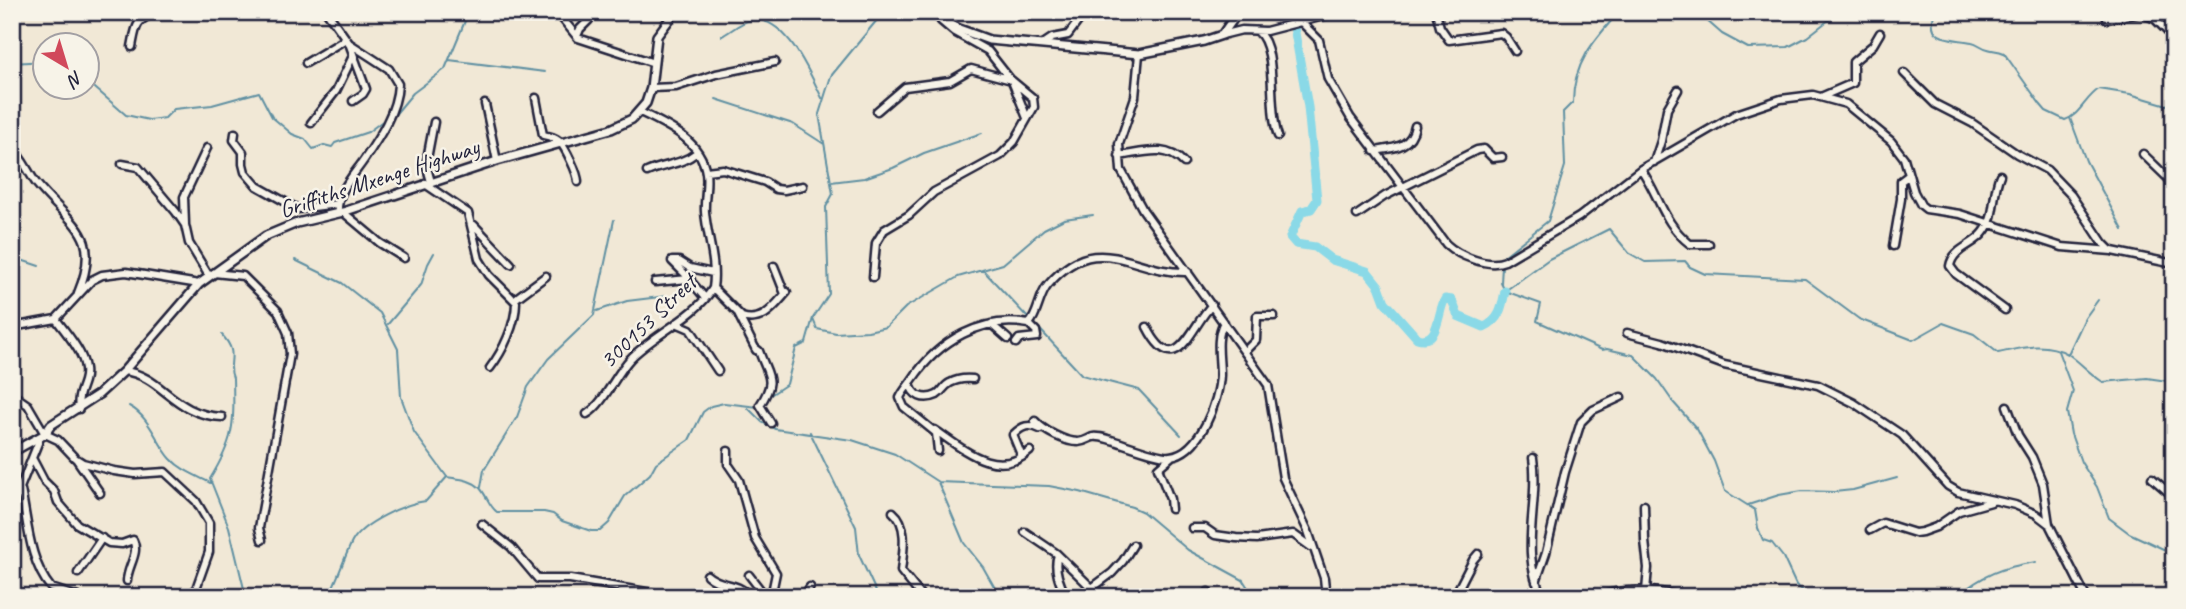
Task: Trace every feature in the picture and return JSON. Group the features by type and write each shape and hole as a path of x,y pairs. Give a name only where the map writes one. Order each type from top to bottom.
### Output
{"street":[{"path":"132,47 138,23 156,12"},
{"path":"327,12 348,41 366,89 353,101"},
{"path":"557,12 577,36 586,41 654,63"},
{"path":"577,36 589,20 588,12"},
{"path":"675,12 657,36 651,88 640,112 675,130 689,142 706,171 723,169 765,182 776,189 803,186"},
{"path":"873,277 876,243 884,230 909,215 934,192 1000,156 1014,142 1034,107 1033,98 1011,80 988,51 954,32 929,12"},
{"path":"1043,44 1052,38 1068,35 1080,19 1080,12"},
{"path":"1222,35 1238,12"},
{"path":"1306,21 1314,12"},
{"path":"940,20 989,40 1139,54 1204,41 1241,30 1266,31 1319,15 1339,12"},
{"path":"1436,12 1440,27 1449,40 1501,33 1516,51"},
{"path":"2107,19 2141,13 2155,19 2174,38"},
{"path":"1306,21 1319,40 1331,86 1374,151 1451,248 1478,260 1499,263 1586,212 1641,169 1750,108 1800,95 1823,96 1846,104 1891,141 1904,158 1914,192 1926,209 1960,214 2062,247 2112,251 2174,264"},
{"path":"1257,31 1263,35 1267,49 1273,82 1272,112 1278,135"},
{"path":"1823,96 1853,83 1853,62 1873,45 1880,33"},
{"path":"306,63 348,41"},
{"path":"339,210 338,199 383,129 398,88 397,80 389,69 348,41"},
{"path":"1139,54 1135,97 1119,145 1121,170 1136,199 1270,390 1283,478 1303,517 1324,578 1325,597"},
{"path":"311,122 336,91 353,55"},
{"path":"651,88 676,87 703,77 775,62"},
{"path":"877,111 905,87 950,81 971,69 1011,80"},
{"path":"1904,73 1935,104 1972,123 2017,154 2047,170 2071,195 2103,243 2112,251"},
{"path":"1011,80 1027,118"},
{"path":"1654,162 1667,109 1678,90"},
{"path":"536,98 543,135 552,136 562,143 579,182"},
{"path":"485,104 497,161"},
{"name":"Griffiths Mxenge Highway","path":"12,452 45,434 51,425 99,394 124,371 199,284 266,236 297,223 611,129 640,112"},
{"path":"434,122 426,164 428,183 468,213 479,259 489,275 515,299 515,313 500,355 490,368"},
{"path":"1374,151 1408,142 1415,126"},
{"path":"235,133 234,140 243,152 245,172 257,186 298,209 339,210 380,243 404,258"},
{"path":"12,148 35,181 77,228 87,244 87,266 77,295"},
{"path":"207,148 185,193 185,225 189,243 210,275 237,275 249,281 278,311 288,333 289,363 259,528 262,540"},
{"path":"1118,156 1160,149 1172,153 1184,163"},
{"path":"1357,215 1404,187 1480,149 1484,149 1493,158 1502,157"},
{"path":"646,172 659,166 685,162 696,153"},
{"path":"2143,154 2174,184"},
{"path":"122,164 138,167 185,225"},
{"path":"1641,169 1656,193 1661,210 1681,236 1690,244 1709,244"},
{"name":"300153 Street","path":"587,414 599,404 612,381 632,357 676,323 713,288 704,209 706,171"},
{"path":"1893,246 1901,199 1901,181 1909,175"},
{"path":"2000,175 1995,186 1990,225 1981,237 1956,253 1950,266 1956,274 2006,310"},
{"path":"472,224 511,264"},
{"path":"1029,324 1040,295 1048,285 1074,264 1094,257 1119,257 1153,268 1188,272"},
{"path":"705,298 671,261 679,261 698,270 713,273"},
{"path":"713,288 745,319 756,319 765,314 786,293 774,266"},
{"path":"12,327 56,319 96,277 110,273 125,272 199,284"},
{"path":"515,299 546,276"},
{"path":"655,282 678,278 691,280"},
{"path":"1147,327 1161,347 1174,351 1191,337 1202,316 1212,305"},
{"path":"736,312 759,351 763,365 769,370 771,387 760,405 771,424"},
{"path":"1245,351 1256,340 1257,316 1274,316"},
{"path":"56,319 77,348 85,367 85,380 78,398 79,409"},
{"path":"1171,509 1158,468 1192,444 1212,412 1218,388 1219,334 1224,322"},
{"path":"676,323 690,329 718,372"},
{"path":"991,324 1007,340"},
{"path":"1016,343 1019,339 1037,337 1036,331 1029,324 991,324 970,329 923,364 901,395 902,404 974,457 1004,463 1023,457 1030,451"},
{"path":"1627,333 1662,342 1724,365 1825,388 1854,403 1902,435 1948,486 1958,492 2026,508 2049,524"},
{"path":"124,371 142,375 189,410 206,417 222,417"},
{"path":"910,383 913,393 923,396 937,395 946,385 960,379 972,379"},
{"path":"12,394 28,405 45,434 58,440 75,458 100,493"},
{"path":"1536,582 1581,422 1594,410 1621,397"},
{"path":"2007,406 2018,435 2032,457 2043,484 2049,524 2086,597"},
{"path":"1035,421 1045,430"},
{"path":"1023,457 1013,435 1024,426 1045,430 1072,441 1080,441 1094,435 1165,456 1174,455"},
{"path":"933,429 938,437 938,450"},
{"path":"12,508 40,438 45,434"},
{"path":"728,451 728,464 740,480 755,538 776,573 769,597"},
{"path":"75,458 83,463 114,471 135,474 165,472 196,501 209,523 211,539 207,560 193,597"},
{"path":"1533,458 1530,550 1536,582 1543,597"},
{"path":"33,460 44,481 54,491 58,502 77,524 116,544 133,540 136,548 128,567 127,581"},
{"path":"2152,478 2174,497"},
{"path":"21,490 37,568 51,589 78,597"},
{"path":"1871,530 1883,523 1922,533 1936,527 1959,510 1996,500"},
{"path":"1644,505 1648,569 1646,591"},
{"path":"893,512 899,518 902,530 904,554 901,571 922,597"},
{"path":"482,524 511,547 538,579 570,579 676,597"},
{"path":"1192,528 1205,528 1215,535 1236,538 1257,539 1293,534 1313,548"},
{"path":"1026,532 1058,555 1101,597"},
{"path":"78,573 102,538"},
{"path":"1092,588 1112,573 1133,545"},
{"path":"1454,597 1473,560 1479,554"},
{"path":"1058,555 1056,567 1066,597"},
{"path":"707,575 716,581 742,588 750,597"},
{"path":"749,575 769,597"},
{"path":"803,597 810,587"},
{"path":"1598,597 1610,593 1646,591 1686,597"}],"waterway":[{"path":"393,117 413,93 445,69 465,21 472,12"},
{"path":"1289,12 1290,21"},
{"path":"1504,256 1548,221 1565,166 1563,112 1573,102 1577,75 1587,52 1619,12"},
{"path":"1697,12 1722,34 1748,48 1788,47 1807,37 1839,12"},
{"path":"1932,12 1934,30 1938,34 2004,53 2046,111 2065,120 2075,114 2099,89 2130,94 2174,107"},
{"path":"769,396 787,384 796,348 806,343 813,318 829,294 826,207 833,194 819,114 831,76 877,20 884,15 898,13"},
{"path":"722,36 751,20 764,21 775,26 795,47 822,98"},
{"path":"1294,27 1308,107 1317,200 1311,209 1302,211 1290,237 1296,244 1315,247 1332,260 1367,271 1379,286 1385,302 1417,338 1430,337 1434,332 1445,299 1452,300 1458,316 1484,327 1497,317 1505,291"},
{"path":"449,60 545,72"},
{"path":"12,63 32,62"},
{"path":"102,94 126,115 149,120 165,118 174,109 212,105 259,92 272,117 292,134 305,139 313,149 324,145 332,147 335,143 368,132 384,120"},
{"path":"716,99 793,124 824,144"},
{"path":"2070,118 2086,161 2123,230"},
{"path":"831,182 864,178 982,133"},
{"path":"813,319 817,329 836,333 886,327 906,307 958,277 1003,264 1044,229 1064,219 1093,215"},
{"path":"481,487 484,470 517,417 528,387 548,359 594,315 614,220"},
{"path":"1505,291 1549,259 1609,229 1629,253 1645,262 1685,261 1690,267 1705,274 1805,279 1859,319 1913,340 1943,323 1974,334 1998,353 2033,347 2059,350 2103,382 2147,378 2174,382"},
{"path":"388,324 421,285 434,253"},
{"path":"12,257 39,266"},
{"path":"295,260 342,283 380,313 398,349 401,397 414,432 447,477"},
{"path":"1502,265 1501,283 1505,291 1541,304 1537,321 1602,350 1633,355 1657,379 1697,429 1714,461 1725,491 1755,510 1763,540 1772,543 1783,557 1796,585 1811,597"},
{"path":"983,270 1029,319"},
{"path":"597,311 627,301 668,296"},
{"path":"2068,354 2085,318 2098,300"},
{"path":"1034,323 1082,375 1139,390 1181,435"},
{"path":"222,335 232,353 233,420 229,441 210,479 229,527 246,597"},
{"path":"2058,351 2073,391 2067,412 2071,434 2081,462 2097,487 2109,518 2129,533 2174,554"},
{"path":"328,597 357,535 385,515 426,501 447,477 476,485 497,512 544,512 591,531 600,531 609,523 625,496 650,474 656,463 689,440 703,412 711,406 724,403 758,407"},
{"path":"129,406 142,417 175,463 210,483"},
{"path":"748,408 762,422 775,429 852,440 895,454 938,482 1049,486 1132,507 1143,512 1188,550 1243,580 1254,597"},
{"path":"12,415 19,412"},
{"path":"810,432 856,527 859,555 877,594"},
{"path":"1748,505 1779,495 1802,491 1853,490 1897,478"},
{"path":"938,482 964,543 983,567 1000,597"},
{"path":"1956,597 1993,573 2036,562"}]}
